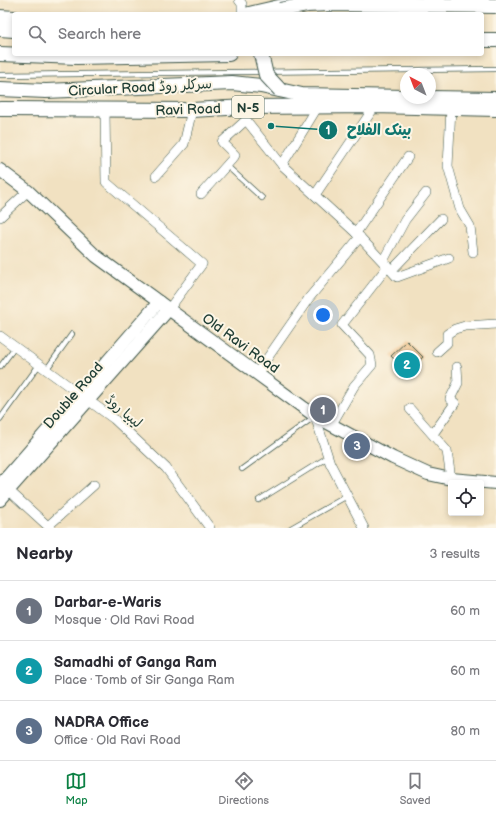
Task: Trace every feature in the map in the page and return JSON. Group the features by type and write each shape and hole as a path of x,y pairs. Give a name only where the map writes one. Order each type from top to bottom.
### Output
{"main road":[{"path":"256,12 272,7 312,0"},
{"path":"438,12 446,0"},
{"path":"278,12 307,5 329,4 421,3 496,6"},
{"path":"0,17 12,18"},
{"path":"0,29 12,30"},
{"path":"484,40 496,40"},
{"path":"0,54 12,54"},
{"path":"51,56 128,56"},
{"path":"261,56 266,75 280,90"},
{"name":"Circular Road سرکلر روڈ","path":"0,89 46,92 232,83 248,84 302,95 400,97"},
{"path":"436,98 496,98"},
{"name":"Ravi Road","path":"0,109 105,111 192,110 246,114 317,108 376,106 496,109"}],"street":[{"path":"239,0 242,4 242,12"},
{"path":"315,195 376,106"},
{"path":"282,165 317,108"},
{"path":"451,108 448,166 460,209 470,226 473,252"},
{"path":"156,176 184,144 192,110"},
{"path":"105,111 106,182 202,264 164,305"},
{"path":"201,194 235,155 222,142 246,114 282,165 358,235 397,277 449,258"},
{"path":"257,373 309,298 358,235 408,157"},
{"name":"Old Ravi Road","path":"0,170 28,191 96,256 315,416 393,458 428,474 451,480"},
{"path":"0,217 28,191"},
{"path":"387,266 405,220 426,193"},
{"path":"332,424 354,386 372,365 370,355 342,325 387,266 441,219"},
{"name":"Double Road","path":"0,500 3,486 84,397 164,305"},
{"path":"438,352 447,343 447,334 454,329 496,324"},
{"name":"لیبیا روڈ","path":"0,336 114,419 166,468 210,528"},
{"path":"433,434 455,403 450,399 458,383 457,366"},
{"path":"410,409 447,451 451,480"},
{"path":"315,416 328,457 364,528"},
{"name":"Old Ravi Road","path":"484,482 496,483"},
{"path":"3,486 49,527 94,485"}],"lane":[{"path":"0,75 496,69"},
{"path":"227,166 262,198"},
{"path":"0,419 72,334"},
{"path":"0,367 15,347"},
{"path":"242,469 315,416"},
{"path":"259,500 328,457"},
{"path":"291,528 347,496"}],"building":[{"path":"407,341 423,357 407,372 391,356"}],"place":[{"name":"بینک الفلاح","path":"271,126"},
{"name":"Samadhi of Ganga Ram","path":"407,365"},
{"name":"Darbar-e-Waris","path":"323,410"},
{"name":"NADRA Office","path":"357,446"}]}
